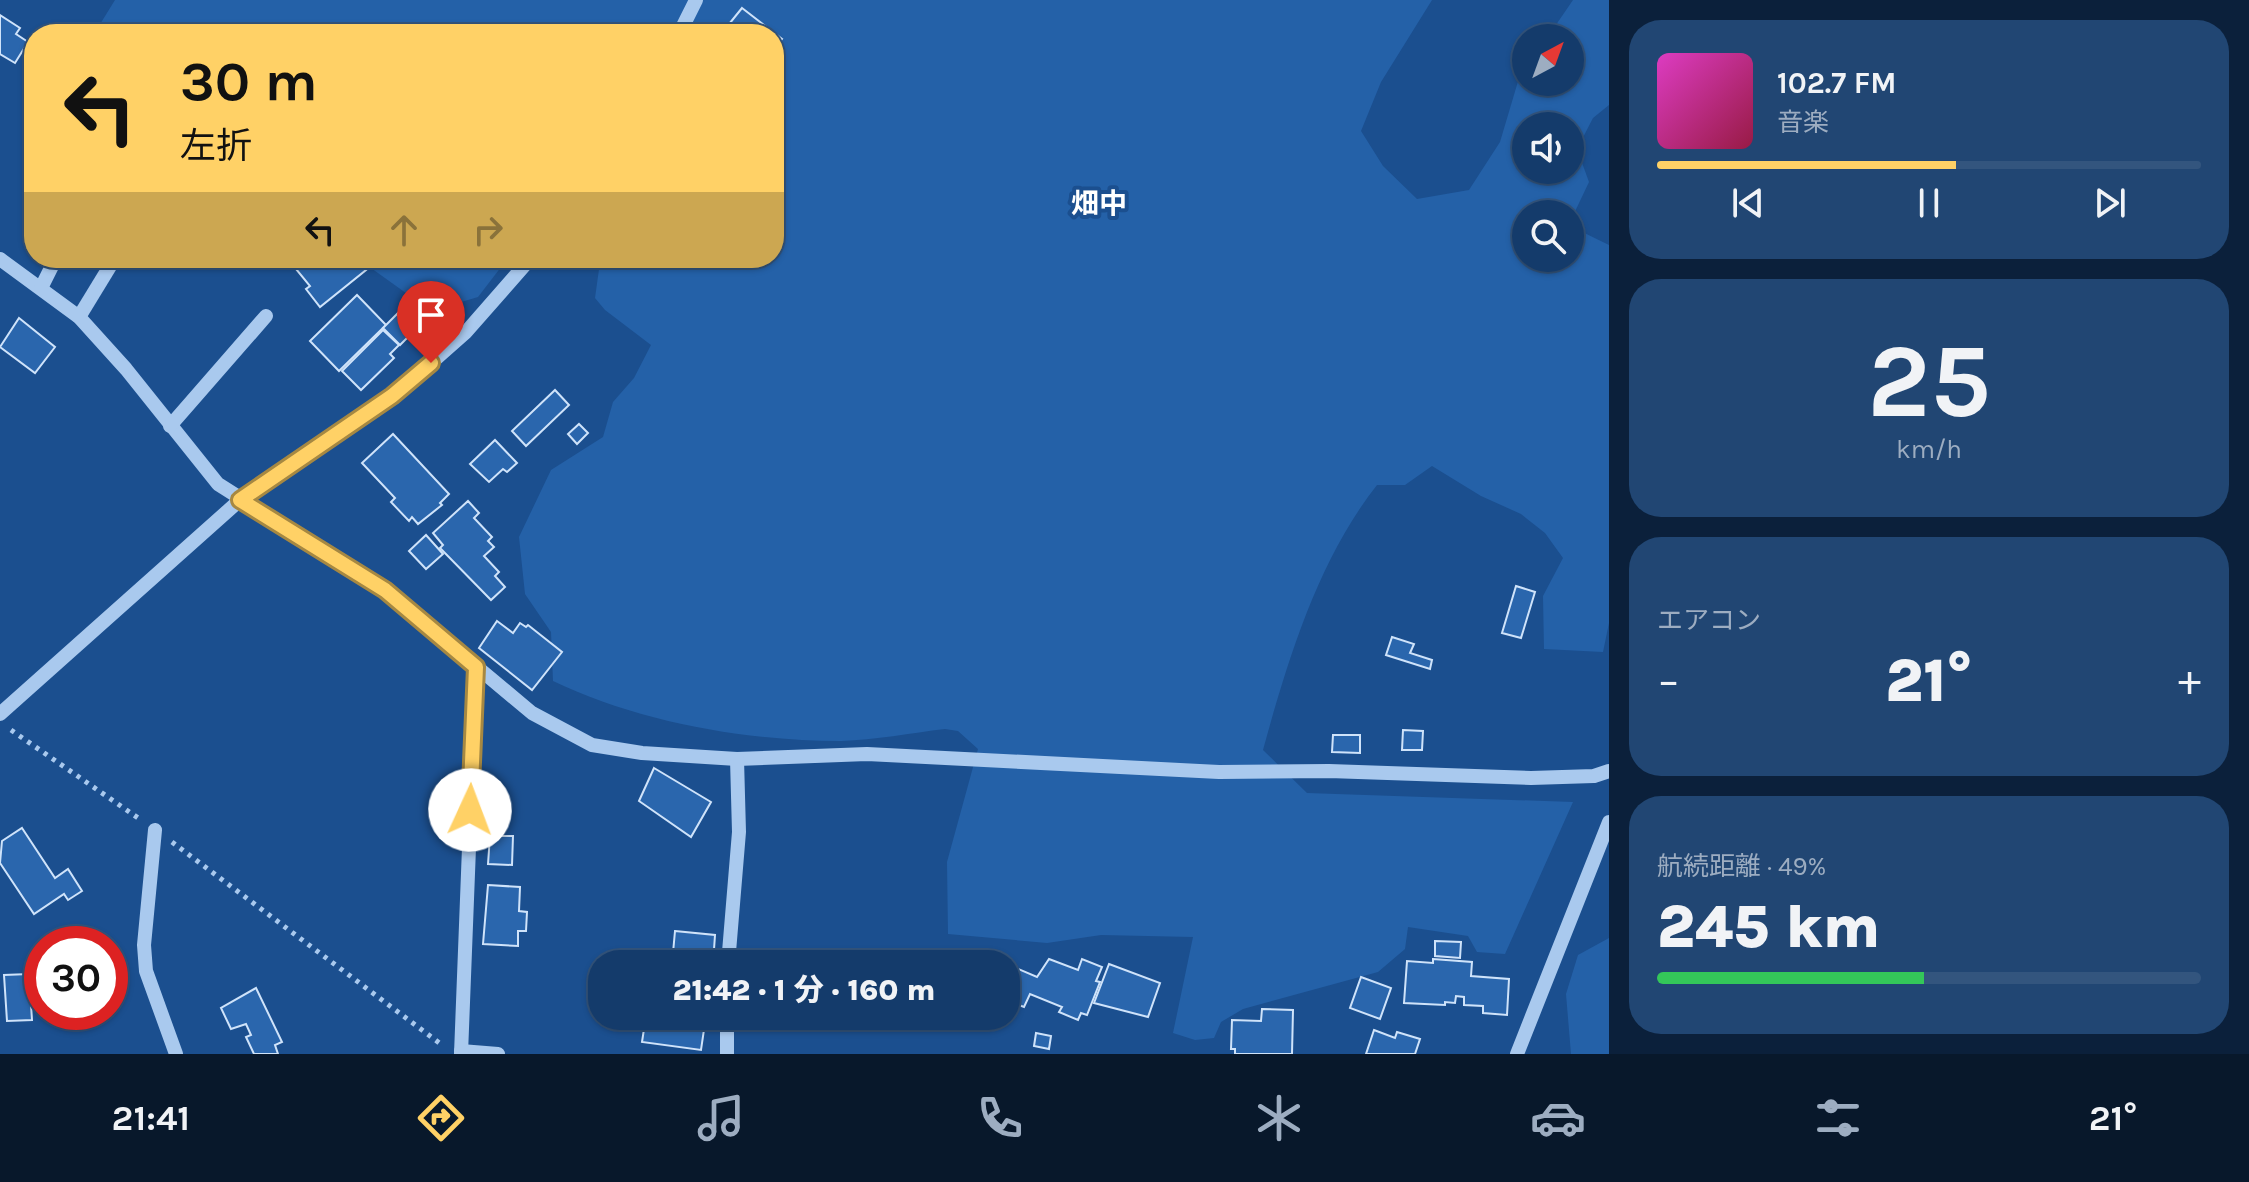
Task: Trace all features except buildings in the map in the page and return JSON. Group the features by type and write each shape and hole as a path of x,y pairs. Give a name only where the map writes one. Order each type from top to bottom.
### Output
{"street":[{"path":"684,24 696,0"},
{"path":"0,259 79,317 126,369 218,484 385,590 552,727 592,745 642,753 737,759 867,754 1219,772 1329,771 1531,778 1594,776 1609,771"},
{"path":"41,288 51,268"},
{"path":"79,317 109,268"},
{"path":"0,714 240,500 414,378 466,332 522,268"},
{"path":"170,426 266,316"},
{"path":"476,667 459,1053 498,1054"},
{"path":"729,950 739,832 737,759"},
{"path":"1517,1054 1609,822"},
{"path":"155,830 144,945 146,971 176,1054"},
{"path":"727,1030 727,1054"}],"path":[{"path":"0,723 155,830 459,1053"}],"shaded area":[{"path":"115,0 1432,0 1381,82 1361,131 1383,166 1417,199 1469,190 1500,142 1514,96 1584,96 1584,24 1557,24 1573,0 1609,0 1609,105 1593,118 1584,135 1584,112 1512,112 1512,184 1584,184 1584,168 1589,182 1580,200 1512,200 1512,272 1584,272 1584,233 1609,245 1609,623 1603,652 1544,649 1543,596 1563,558 1545,533 1521,514 1481,496 1432,466 1405,485 1377,485 1356,514 1307,612 1263,750 1307,793 1573,802 1505,954 1477,952 1468,936 1408,927 1405,949 1378,972 1243,1009 1221,1022 1214,1038 1195,1040 1173,1033 1193,937 1101,935 1047,943 948,934 947,862 978,749 958,731 945,729 841,741 730,733 621,708 553,681 551,632 525,594 519,537 551,470 603,437 613,402 634,378 651,345 605,310 595,298 599,268 784,268 784,24 100,24"},
{"path":"371,268 500,268 478,297 431,311"},
{"path":"1609,938 1609,1054 1571,1054 1566,994 1578,955"}],"district":[{"name":"畑中","path":"1099,203"}],"route":[{"path":"431,363 392,396 240,500 385,590 476,667 470,810"}]}
